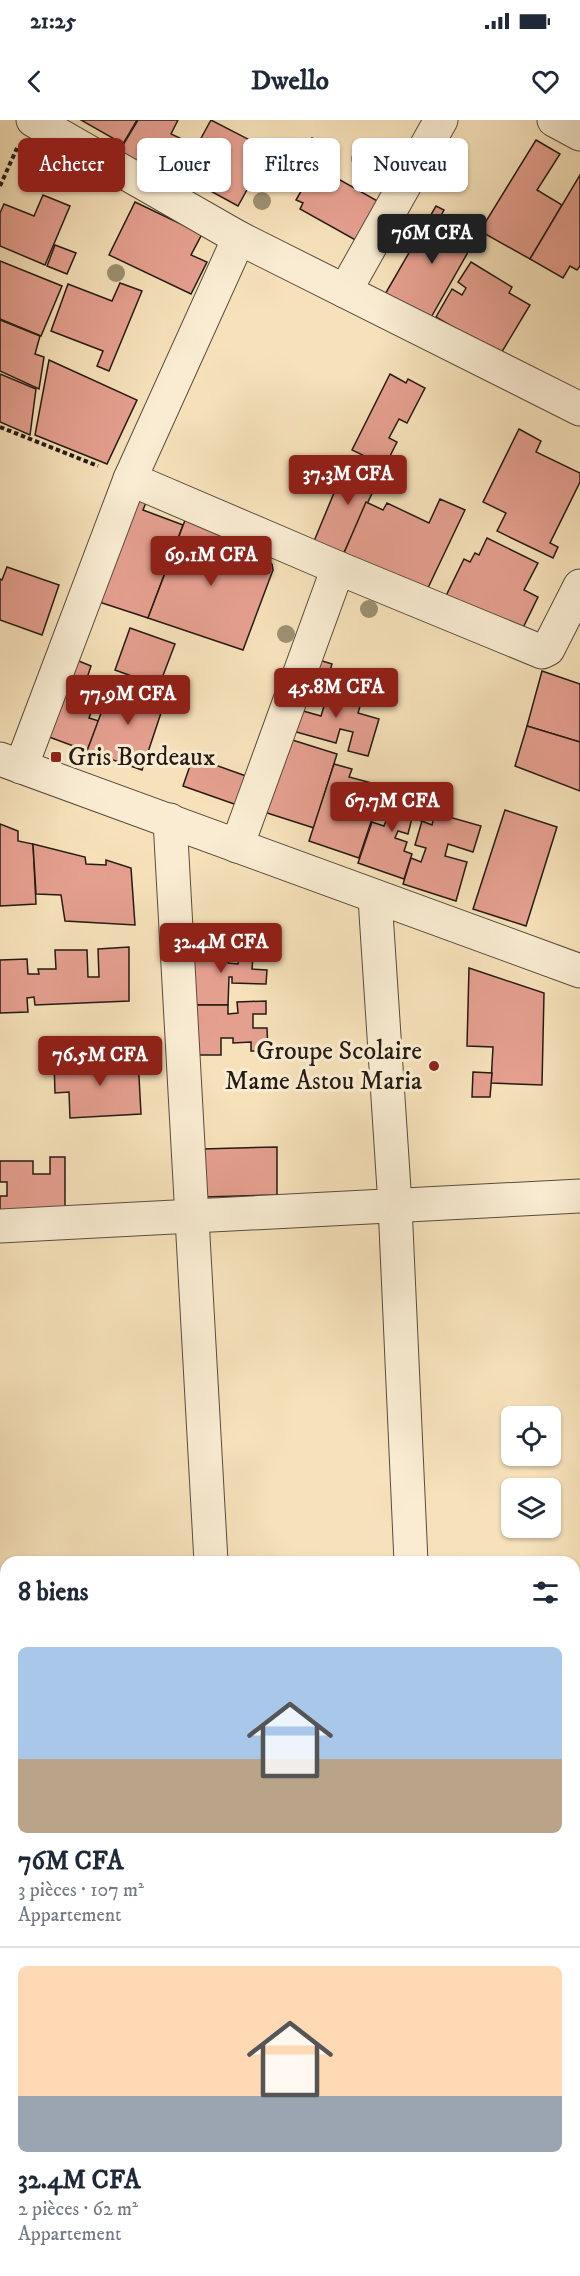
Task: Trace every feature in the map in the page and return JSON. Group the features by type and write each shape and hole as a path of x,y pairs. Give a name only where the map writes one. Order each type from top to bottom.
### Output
{"street":[{"path":"345,291 441,120"},
{"path":"554,120 580,134"},
{"path":"26,131 580,409"},
{"path":"239,238 130,479 10,763 580,971"},
{"path":"130,479 542,652 548,649 580,586"},
{"path":"237,846 338,568"},
{"path":"170,820 211,1556"},
{"path":"375,898 394,1205 411,1556"},
{"path":"0,1226 580,1196"}],"path":[{"path":"0,186 26,131"},
{"path":"0,427 130,479"}],"building":[{"path":"81,120 137,120 125,141 125,138 112,138"},
{"path":"138,120 178,120 171,134 180,138 137,138 136,163 125,159 125,142"},
{"path":"211,120 246,138 243,138 243,192 246,192 238,206 212,192 231,192 231,138 201,138"},
{"path":"536,140 560,154 537,190 562,205 530,259 480,231"},
{"path":"580,175 580,266 577,270 570,266 563,278 530,259"},
{"path":"340,180 352,187 352,192 361,192 381,203 359,242 300,209 303,203 296,200 301,192 340,192"},
{"path":"43,195 70,206 45,265 0,246 0,213 4,204 34,216"},
{"path":"135,202 202,234 191,255 207,262 191,294 109,255"},
{"path":"436,206 444,210 437,223 449,230 456,217 480,231 429,321 384,296"},
{"path":"55,245 76,253 67,274 47,266"},
{"path":"0,261 62,286 41,336 0,319"},
{"path":"471,262 512,287 509,293 530,305 500,355 436,317 452,289 462,295 466,288 458,282"},
{"path":"120,283 142,291 109,371 97,366 103,351 51,331 68,284 112,301"},
{"path":"0,320 40,336 35,354 44,357 39,389 0,371"},
{"path":"49,360 137,400 107,464 35,435"},
{"path":"0,374 36,389 30,435 0,422"},
{"path":"390,374 406,383 408,379 425,388 407,423 399,419 389,438 397,442 385,466 352,450"},
{"path":"519,429 541,441 536,452 580,473 580,482 550,543 558,547 553,558 497,531 506,513 483,502"},
{"path":"365,456 385,466 341,559 312,546 348,459 362,465"},
{"path":"127,491 147,500 143,510 183,525 148,618 87,598"},
{"path":"440,499 465,510 426,592 344,553 366,502 383,510 387,503 429,523"},
{"path":"187,515 226,531 220,546 268,560 272,564 273,570 243,650 148,618"},
{"path":"487,538 538,563 524,590 538,597 519,636 443,602 464,559 470,562 475,553 479,555"},
{"path":"7,567 59,585 42,635 0,620 0,579 2,580"},
{"path":"130,628 175,644 159,686 115,670"},
{"path":"64,655 91,666 86,681 101,686 89,718 99,721 87,751 49,737"},
{"path":"316,659 332,664 325,688 308,682"},
{"path":"542,671 580,684 580,742 527,726"},
{"path":"308,682 362,700 358,713 379,719 368,756 348,751 353,732 340,729 336,743 289,730 296,709 321,716 324,706 302,700"},
{"path":"132,683 167,695 142,770 87,751 110,689 127,695"},
{"path":"527,726 580,742 580,791 515,766"},
{"path":"286,738 337,754 314,828 264,812"},
{"path":"193,757 246,776 237,805 183,786"},
{"path":"334,764 352,769 349,777 383,786 359,858 309,841"},
{"path":"383,786 428,801 422,821 412,818 408,834 398,831 395,838 407,842 404,851 412,854 404,879 358,863 372,822 384,826 388,815 375,811"},
{"path":"505,810 557,827 526,926 473,909"},
{"path":"435,813 481,826 473,852 448,844 445,856 467,862 456,901 403,884 411,858 421,862 426,848 415,845 422,821 432,825"},
{"path":"0,824 18,831 18,841 33,844 36,904 0,906"},
{"path":"33,844 85,857 86,864 106,865 106,860 131,868 135,925 65,921 61,895 36,894"},
{"path":"129,947 129,1001 35,1005 34,997 27,998 28,1012 0,1013 0,960 27,959 28,974 39,974 38,969 56,969 55,950 87,950 88,977 99,977 98,949"},
{"path":"239,947 266,948 266,959 253,958 252,969 267,970 266,984 232,983 232,977 229,977 228,1005 188,1005 189,950 229,950 228,963 238,964"},
{"path":"469,968 544,993 542,1085 491,1083 493,1047 467,1046"},
{"path":"266,1001 266,1014 253,1014 253,1028 267,1028 268,1051 251,1051 251,1042 233,1043 233,1038 221,1038 221,1055 189,1055 188,1005 228,1005 228,1014 238,1013 237,1002"},
{"path":"138,1058 141,1114 70,1118 69,1092 55,1093 54,1062"},
{"path":"473,1072 492,1073 490,1097 472,1097"},
{"path":"277,1147 277,1195 203,1197 202,1149"},
{"path":"50,1157 65,1157 65,1212 0,1213 0,1196 7,1196 7,1182 0,1182 0,1161 33,1161 33,1174 50,1174"}],"place":[{"name":"Gris Bordeaux","path":"56,757"},
{"name":"Groupe Scolaire Mame Astou Maria","path":"434,1066"}]}
